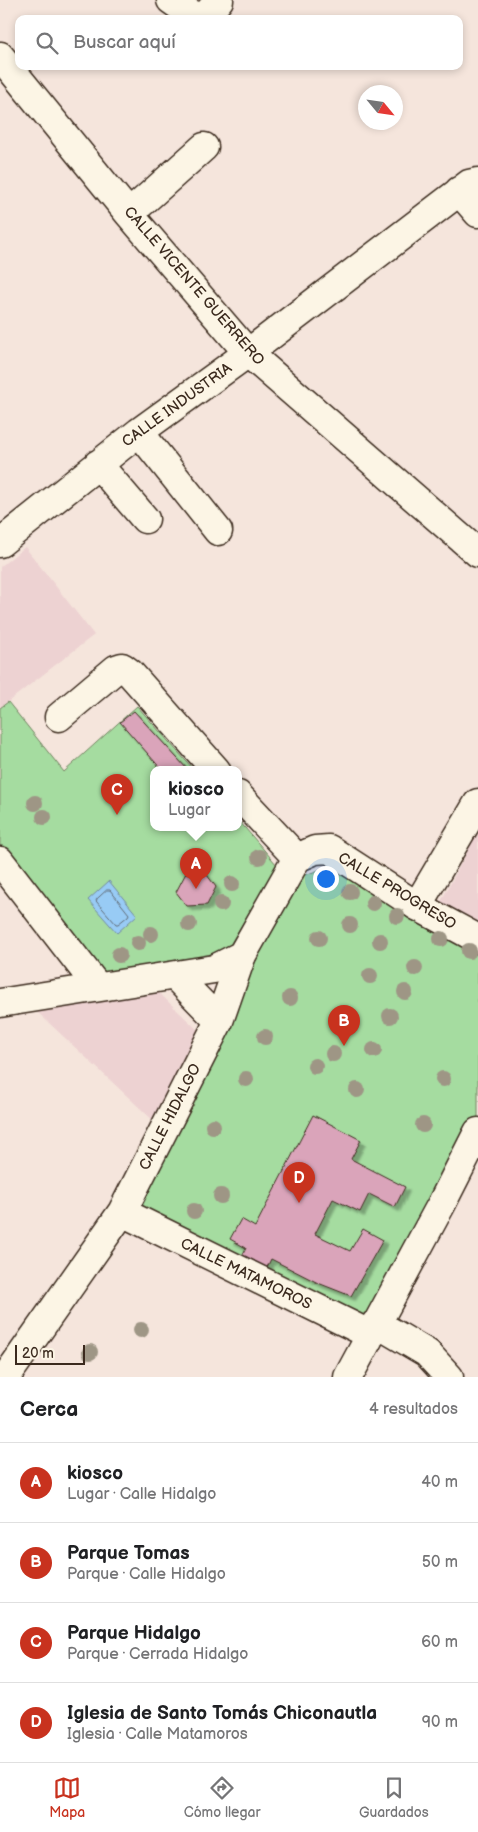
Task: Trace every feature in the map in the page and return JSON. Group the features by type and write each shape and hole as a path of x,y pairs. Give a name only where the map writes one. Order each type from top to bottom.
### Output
{"street":[{"path":"171,0 194,15"},
{"path":"204,15 219,0"},
{"name":"CALLE VICENTE GUERRERO","path":"0,56 129,214 248,353 478,553"},
{"path":"129,214 204,147"},
{"path":"469,186 478,213"},
{"name":"CALLE INDUSTRIA","path":"0,543 139,432 248,353 469,186"},
{"path":"139,432 218,531"},
{"path":"98,464 145,519"},
{"path":"60,717 116,669 122,667 130,673 212,766"},
{"path":"242,798 306,854"},
{"path":"417,906 478,804"},
{"name":"CALLE PROGRESO","path":"306,854 329,849 417,906 478,939"},
{"name":"CALLE HIDALGO","path":"6,1377 122,1212 219,1021 242,955 306,854"},
{"path":"0,861 96,986"},
{"path":"0,1003 96,986 214,969 242,955"},
{"path":"175,976 219,1021"},
{"path":"348,1377 442,1206 478,1132"},
{"name":"CALLE MATAMOROS","path":"122,1212 427,1353 449,1377"}],"shaded area":[{"path":"25,547 94,635 0,708 0,567"},
{"path":"478,831 478,932 437,909"},
{"path":"154,988 205,1037 157,1124 33,1008"}],"green space":[{"path":"8,702 64,772 137,706 190,766 150,766 150,831 242,831 242,824 277,865 224,955 88,977 0,858 0,708"},
{"path":"325,868 332,869 478,946 478,1123 371,1335 124,1215 249,969 299,877"}],"water":[{"path":"109,881 137,915 117,933 88,900"}],"building":[{"path":"134,711 184,766 158,766 120,722"},
{"path":"204,871 216,887 207,905 187,906 176,892 186,873"},
{"path":"313,1115 361,1140 351,1159 405,1187 395,1207 369,1194 360,1212 333,1199 315,1234 350,1251 363,1229 383,1240 351,1296 318,1283 271,1259 262,1278 237,1266 246,1248 230,1239 241,1219 255,1227"}],"place":[{"name":"Parque Hidalgo","path":"117,815"},
{"name":"kiosco","path":"196,889"},
{"name":"Parque Tomas","path":"344,1046"},
{"name":"Iglesia de Santo Tomás Chiconautla","path":"299,1203"}]}
